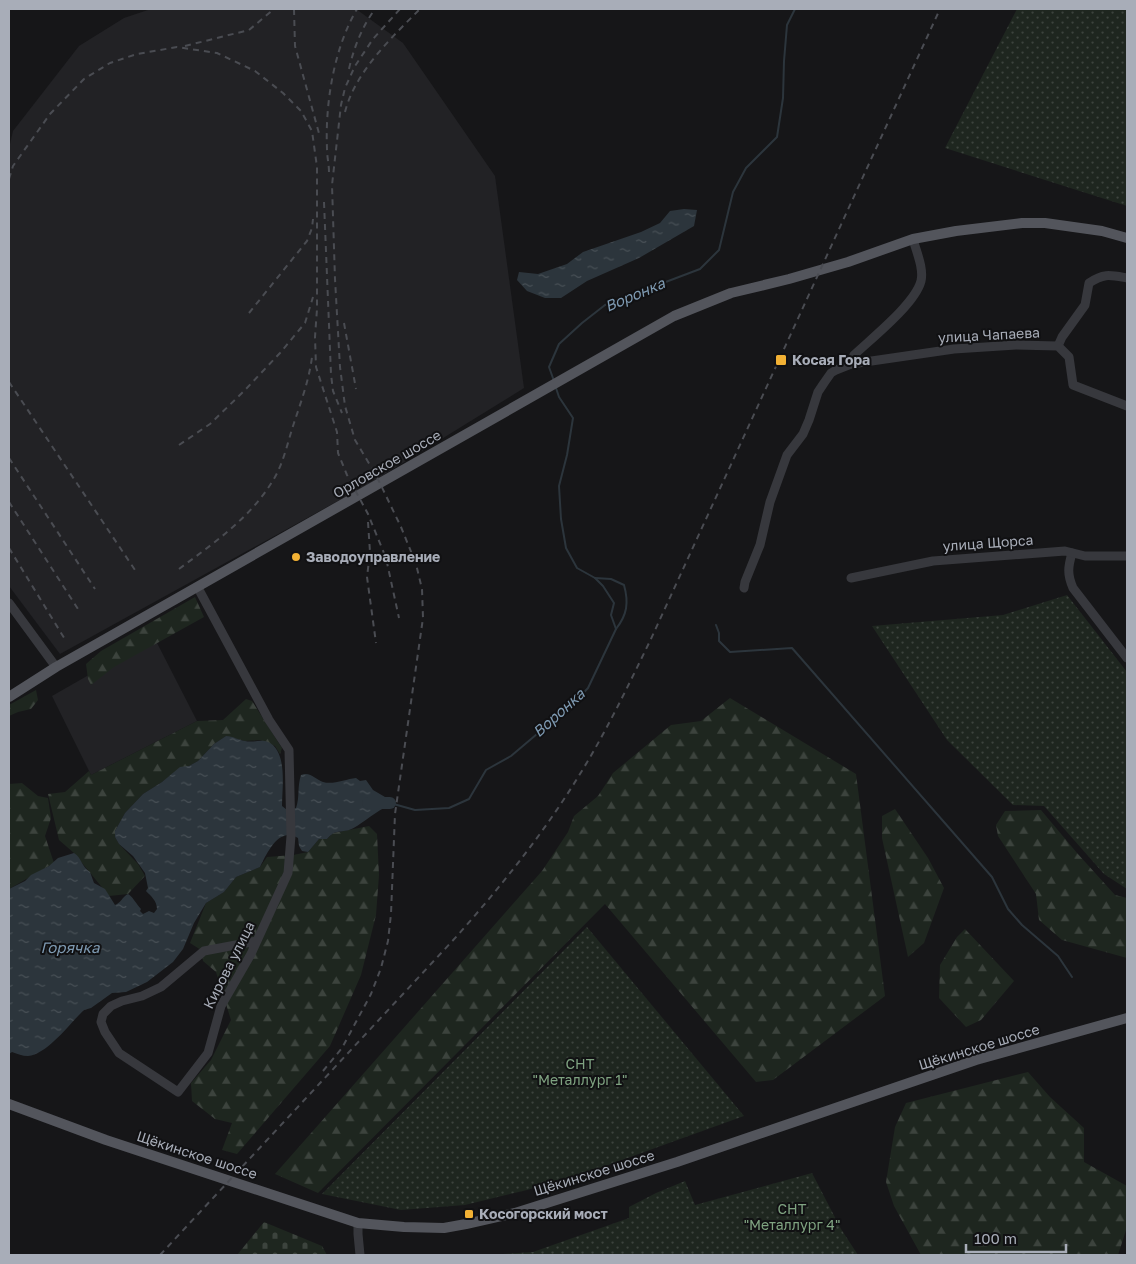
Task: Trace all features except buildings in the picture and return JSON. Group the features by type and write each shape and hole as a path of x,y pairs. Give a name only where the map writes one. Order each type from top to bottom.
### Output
{"main road":[{"name":"Орловское шоссе","path":"9,697 56,667 674,316 731,293 848,262 913,239 956,230 1022,223 1045,223 1102,230 1127,238"},
{"name":"Щёкинское шоссе","path":"9,1104 206,1173 358,1223 444,1228 515,1212 677,1162 976,1060 1127,1018"}],"street":[{"path":"744,588 744,582 760,545 770,502 787,455 803,434 818,392 836,370 851,364 854,355 912,298 922,280 913,239"},
{"path":"1058,346 1084,305 1089,283 1100,276 1108,275 1127,278"},
{"name":"улица Чапаева","path":"851,364 954,349 1016,345 1058,346 1069,357 1073,385 1127,406"},
{"name":"улица Щорса","path":"851,578 933,561 1065,551 1085,556 1127,556"},
{"path":"1072,553 1068,566 1068,577 1073,588 1127,658"},
{"name":"Кирова улица","path":"198,588 269,720 289,750 291,836 288,873 257,941 251,954 221,1006 208,1053 178,1092 119,1053 105,1032 101,1022 103,1014 111,1006 142,996 161,987 204,951 257,941"},
{"path":"9,603 56,667"},
{"path":"358,1223 360,1255"}],"shaded area":[{"path":"151,9 356,9 403,43 495,176 524,388 367,485 60,654 9,586 9,148 13,131 79,46 124,18"},
{"path":"156,641 197,721 91,775 52,696 94,672"}],"green space":[{"path":"1017,9 1127,9 1127,206 945,148"},
{"path":"1067,595 1127,672 1127,889 1104,874 1044,806 1013,805 947,740 872,626 1003,615"},
{"path":"195,597 204,617 114,667 91,685 88,679 86,664 101,651"},
{"path":"36,690 38,700 31,709 9,716 9,705"},
{"path":"730,698 856,774 885,996 773,1080 756,1082 605,904 318,1193 275,1174 542,871 568,832 574,816 598,796 613,773 671,725 701,721"},
{"path":"246,699 252,701 282,748 280,754 275,746 260,740 245,741 226,736 214,744 198,761 180,768 143,794 125,813 115,831 115,837 138,864 145,876 128,894 109,896 74,853 59,840 48,794 65,792 89,771 91,775 197,721 223,720"},
{"path":"22,783 38,796 48,798 51,818 45,836 54,863 9,889 9,784"},
{"path":"895,809 928,858 944,888 924,943 908,957 882,838 882,816"},
{"path":"1041,810 1115,895 1127,898 1127,958 1062,940 1039,920 1036,894 998,836 996,825 1005,811"},
{"path":"369,826 377,834 379,875 376,915 361,975 330,1046 237,1154 222,1150 232,1123 215,1119 192,1101 191,1083 211,1060 231,1020 216,972 203,961 201,950 190,943 206,903 224,892 236,877 260,867 267,857 308,852 319,839 327,839 333,833"},
{"name":"СНТ \"Металлург 1\"","path":"587,927 744,1116 597,1169 527,1190 465,1205 401,1210 322,1194"},
{"path":"965,929 1014,981 981,1020 966,1027 939,998 940,965 957,937"},
{"path":"1028,1072 1050,1097 1084,1128 1084,1162 1127,1186 1127,1227 1118,1255 921,1255 894,1206 886,1182 895,1127 906,1103"},
{"name":"СНТ \"Металлург 4\"","path":"812,1173 841,1229 858,1255 489,1255 533,1252 629,1218 629,1207 685,1181 695,1205"},
{"path":"264,1222 322,1246 327,1255 237,1255"}],"water":[{"path":"697,210 694,226 639,258 587,281 561,298 545,298 527,291 517,280 519,272 538,274 567,264 583,252 641,232 660,223 670,211"},
{"name":"Горячка","path":"226,736 248,741 265,741 279,753 283,780 282,806 287,810 296,808 300,779 301,775 304,774 327,783 356,778 360,781 366,780 373,790 385,797 384,808 349,830 335,833 327,839 319,839 308,852 302,851 298,838 285,835 279,838 260,867 236,877 224,892 206,903 194,923 183,949 173,962 147,982 126,992 112,993 91,1008 84,1010 51,1044 36,1054 28,1056 12,1052 9,1054 9,889 49,866 58,858 74,853 90,872 94,883 105,889 115,905 128,894 143,914 149,911 154,913 157,906 146,891 148,888 145,873 133,856 119,844 115,837 115,831 125,813 143,794 162,782 180,767 189,766 198,761 214,744"}],"waterway":[{"name":"Воронка","path":"554,381 549,367 559,344 582,323 605,305 700,269 719,250 733,192 746,168 777,137 783,98 787,25 795,9"},
{"name":"Воронка","path":"390,803 415,810 449,808 469,799 486,770 511,756 576,701 588,688 616,629 611,615 614,603 603,586 595,578 577,568 566,548 561,519 559,486 567,455 573,418 559,397 556,388"},
{"path":"595,578 611,579 624,585 626,598 625,614 616,629"},
{"path":"716,625 719,641 730,652 792,648 992,877 1008,909 1022,925 1058,956 1072,977"},
{"name":"Воронка","path":"368,803 390,803"}],"railway":[{"path":"185,46 249,30 274,9"},
{"path":"294,9 295,46 320,137"},
{"path":"329,172 327,131 333,76 342,41 357,9"},
{"path":"349,69 359,38 375,9"},
{"path":"323,1071 342,1048 371,994 381,968 388,941 391,914 395,814 423,618 422,589 416,564 376,475 355,440 345,406 340,367 335,279 332,185 341,105 345,88 355,66 373,39 400,9"},
{"path":"345,112 350,97 366,69 387,43 420,9"},
{"path":"160,1255 457,936 524,856 569,791 610,722 650,641 940,9"},
{"path":"9,179 13,166 50,114 84,79 110,63 137,54 177,47 217,53 255,71 283,93 301,111 312,131 317,167 316,367 337,432 338,453 347,475 368,514 386,558 399,618"},
{"path":"324,202 331,374 333,391 342,413"},
{"path":"249,313 307,241 313,219"},
{"path":"179,445 210,424 280,353 305,323 313,297"},
{"path":"344,323 356,389"},
{"path":"179,569 219,539 244,517 275,477 302,399 312,357"},
{"path":"9,382 135,570"},
{"path":"9,458 95,589"},
{"path":"9,502 78,609"},
{"path":"368,522 370,552 367,577 376,643"},
{"path":"9,548 66,641"}],"place":[{"name":"Косая Гора","path":"781,360"},
{"name":"Заводоуправление","path":"296,557"},
{"name":"Косогорский мост","path":"469,1214"}]}
